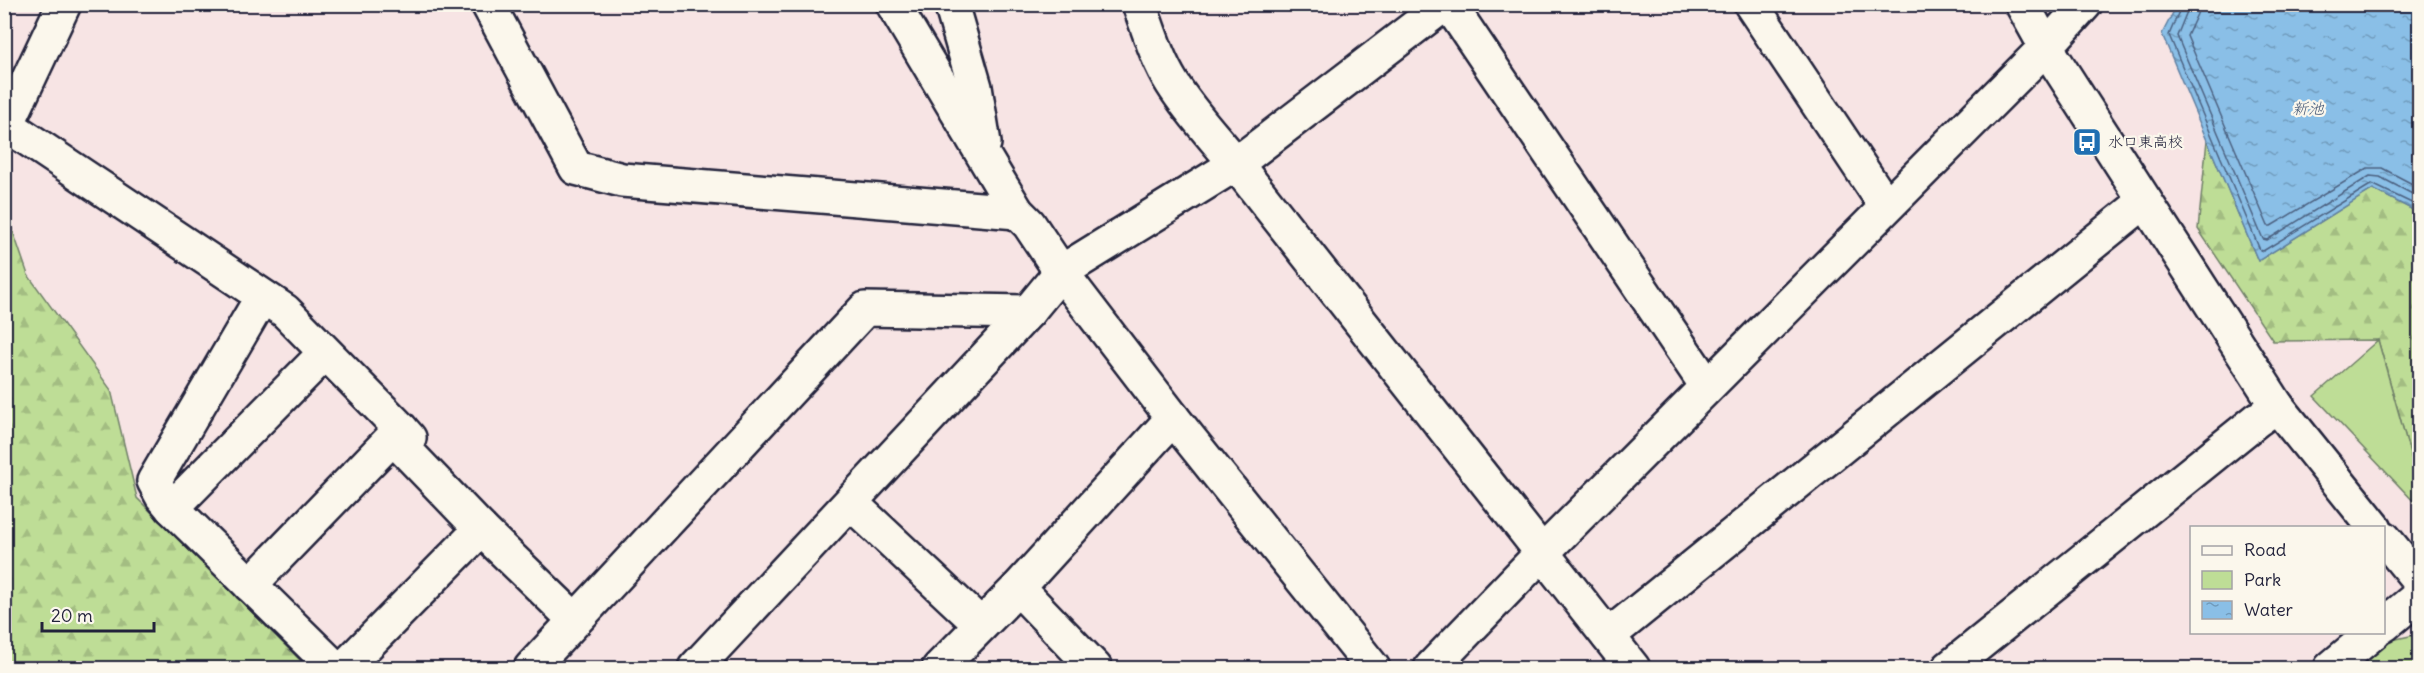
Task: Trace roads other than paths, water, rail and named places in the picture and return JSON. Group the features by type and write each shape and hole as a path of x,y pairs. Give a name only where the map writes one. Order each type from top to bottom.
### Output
{"street":[{"path":"64,4 6,124 285,311 409,438 405,450 481,529 575,620"},
{"path":"488,4 576,168 622,180 1017,212"},
{"path":"893,4 1017,212 1029,224 1061,273 1373,669"},
{"path":"951,4 975,87 987,162"},
{"path":"1139,4 1170,81 1185,104 1236,164 1634,669"},
{"path":"695,669 1028,312 1061,273 1236,164 1447,4 1707,386"},
{"path":"1751,4 1886,206"},
{"path":"2022,4 2046,47 2277,406 2373,526"},
{"path":"1431,669 1707,386 2046,47 2085,4"},
{"path":"1608,636 2145,201"},
{"path":"261,297 154,481 172,508 335,669"},
{"path":"531,669 865,309 1028,312"},
{"path":"172,508 325,352"},
{"path":"1949,669 2277,406"},
{"path":"939,669 1018,588 1173,418"},
{"path":"250,585 401,429"},
{"path":"851,503 981,625"},
{"path":"345,669 481,529"},
{"path":"2385,539 2420,582"},
{"path":"1018,588 1095,669"},
{"path":"2385,624 2420,595"},
{"path":"2331,669 2373,634"}],"water":[{"name":"新池","path":"2177,5 2419,5 2419,213 2373,189 2258,261 2162,34"}],"place":[{"name":"水口東高校","path":"2087,142"}]}
